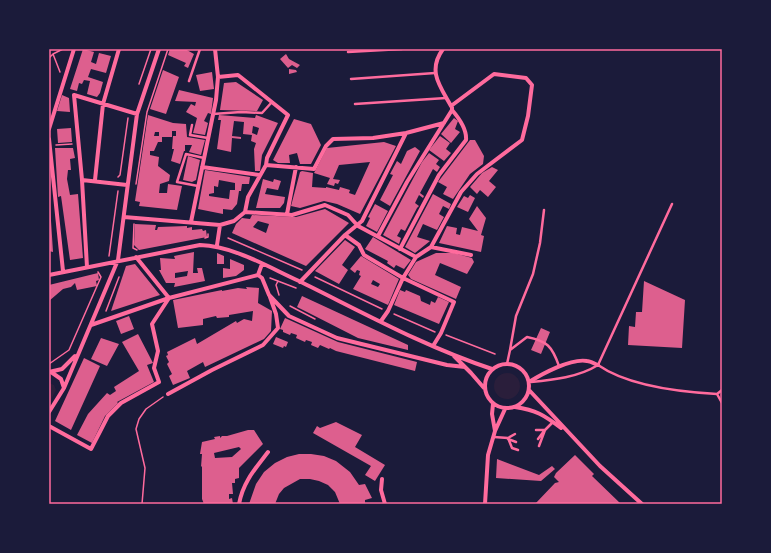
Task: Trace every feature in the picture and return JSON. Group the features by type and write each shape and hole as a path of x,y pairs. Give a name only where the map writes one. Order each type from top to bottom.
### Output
{"street":[{"path":"49,129 74,49"},
{"path":"96,180 103,104 119,49"},
{"path":"49,412 64,388 118,260 137,114 159,49"},
{"path":"191,222 214,114 218,77 215,49"},
{"path":"400,249 439,175 466,140 466,136 459,119 438,82 436,73 437,57 443,49"},
{"path":"378,236 407,182 452,108 494,74 526,78 531,83 532,88 528,116 522,140 477,174 461,192 431,247 416,257 403,278 388,311 381,321"},
{"path":"124,217 220,225 234,221 245,212 248,197 266,164 267,158 288,116 238,75 218,77"},
{"path":"87,267 82,180 74,95 137,114"},
{"path":"266,164 314,169 326,146 333,139 373,138 406,133 444,123"},
{"path":"300,282 345,235 358,226 362,221 406,133"},
{"path":"49,142 63,271"},
{"path":"202,167 259,175"},
{"path":"287,214 296,167"},
{"path":"82,180 96,180 127,185"},
{"path":"245,212 292,215 325,205 348,215 358,226 416,257"},
{"path":"217,245 220,225"},
{"path":"345,235 359,245 364,255 403,278 454,302 441,333 433,346"},
{"path":"49,274 200,244 217,245 262,264 452,355 492,369"},
{"path":"431,247 471,255"},
{"path":"136,257 169,298"},
{"path":"258,275 262,264"},
{"path":"91,324 169,298 258,275"},
{"path":"168,394 263,345 278,328 276,314 269,295 262,278 258,275"},
{"path":"269,295 289,316 337,338 447,366 465,367"},
{"path":"49,426 92,449 108,416 121,403 159,382 154,368 158,351 152,324 169,298"},
{"path":"50,372 62,369 78,352"},
{"path":"452,355 484,388 486,395 493,404 506,409 515,407 521,403 529,390 529,382 521,369 506,364 492,369 488,375 484,388"},
{"path":"529,382 548,370 559,366 585,360 598,365"},
{"path":"50,372 61,379 64,388"},
{"path":"529,390 600,466 642,504"},
{"path":"493,404 492,414 495,431"},
{"path":"515,407 537,412 571,435"},
{"path":"485,504 488,455 495,431 506,409"},
{"path":"239,504 242,490 251,474 268,452"},
{"path":"382,479 381,490 385,504"}],"lane":[{"path":"189,81 200,49"},
{"path":"348,52 402,49"},
{"path":"351,79 436,73"},
{"path":"355,104 447,98"},
{"path":"214,114 241,112 262,113 272,102"},
{"path":"192,125 190,135 208,138"},
{"path":"198,186 177,182 186,154 204,158"},
{"path":"529,382 589,371 598,365 672,204"},
{"path":"506,364 516,316 533,274 540,243 544,210"},
{"path":"510,350 527,337 536,338 546,342 554,351 559,366"},
{"path":"598,365 610,374 684,392 717,394 722,390"},
{"path":"717,394 722,403"},
{"path":"538,439 553,422"},
{"path":"536,430 545,430"},
{"path":"539,446 545,430"},
{"path":"508,438 515,434"},
{"path":"493,437 508,438 516,442"},
{"path":"508,438 512,448 518,450"}],"path":[{"path":"49,58 53,54 63,49"},
{"path":"137,90 151,49"},
{"path":"135,188 147,112 168,49"},
{"path":"53,54 60,74"},
{"path":"118,177 120,175 128,116 126,115"},
{"path":"49,142 78,144"},
{"path":"103,257 110,256 118,187"},
{"path":"133,248 134,221"},
{"path":"228,238 303,271"},
{"path":"49,364 69,350 101,277 98,272 92,273"},
{"path":"106,311 121,272"},
{"path":"313,276 388,311 495,354"},
{"path":"270,278 302,290"},
{"path":"278,281 276,285 279,296 282,299"},
{"path":"285,303 317,321"},
{"path":"142,504 145,468 136,429 139,420 146,409 168,394"}],"shaded area":[{"path":"507,373 517,376 520,386 517,396 507,399 497,396 494,386 497,376"},
{"path":"49,383 54,385 56,390 49,404"}],"building":[{"path":"83,49 94,52 91,62 96,64 99,53 111,56 106,73 91,69 88,77 103,82 100,93 97,97 87,94 90,81 84,80 82,84 79,83 77,91 70,89"},
{"path":"170,49 185,49 194,54 188,68 184,66 186,63 168,55"},
{"path":"286,54 289,59 300,65 297,68 292,65 288,68 280,59"},
{"path":"289,69 296,70 297,72 289,74"},
{"path":"163,70 179,77 166,114 150,109"},
{"path":"212,72 214,89 200,91 196,75"},
{"path":"236,82 263,100 257,111 220,110 224,83"},
{"path":"179,90 213,98 211,114 208,113 204,121 208,123 205,135 193,133 197,118 186,112 191,104 195,106 196,102 175,101"},
{"path":"62,95 69,98 70,112 57,111"},
{"path":"148,115 173,123 186,124 187,137 205,140 201,155 189,152 192,145 185,145 185,151 180,164 171,161 174,149 172,149 173,136 176,136 176,131 172,131 172,137 162,137 162,142 158,142 154,151 150,151 150,155 159,157 158,166 170,175 169,181 160,184 159,193 167,193 168,184 182,186 177,210 139,206 140,202 135,201","holes":["155,132 159,132 159,136 154,136"]},
{"path":"219,115 255,118 256,115 278,123 262,155 260,171 255,171 254,149 256,143 251,141 252,135 243,134 244,122 234,121 232,136 241,137 241,139 232,138 231,152 217,149 221,120 218,120","holes":["253,126 259,128 257,135 252,133"]},
{"path":"454,118 458,121 455,129 460,132 451,143 441,134"},
{"path":"294,119 311,124 321,145 311,164 300,164 297,153 289,155 290,163 278,163 273,160"},
{"path":"71,128 72,142 58,143 57,129"},
{"path":"440,136 450,143 446,149 451,153 444,161 429,150"},
{"path":"470,140 475,140 484,156 483,164 470,174 453,199 443,194 447,187 438,182"},
{"path":"384,142 396,146 360,214 337,204 324,201 300,208 291,206 300,172 302,171 313,173 312,187 326,187 339,190 340,187 350,190 349,193 355,195 370,162 339,165 333,179 340,180 338,184 335,183 334,186 327,184 330,178 314,173 327,148"},
{"path":"415,147 420,151 390,206 380,200 393,175 390,174 397,161 401,164 407,151"},
{"path":"55,148 73,148 75,158 70,159 71,170 68,170 67,179 70,195 78,194 83,258 70,260 61,196 58,197"},
{"path":"429,153 439,160 436,164 440,167 437,172 433,169 420,193 424,196 423,198 419,195 415,203 419,206 405,231 401,229 397,236 401,238 399,244 383,235 422,162"},
{"path":"188,156 200,160 196,180 192,182 183,180"},
{"path":"492,167 498,170 489,181 496,187 488,197 480,190 477,194 470,187 482,173"},
{"path":"205,170 250,177 249,184 242,184 241,191 239,191 237,204 232,210 223,209 223,214 198,209","holes":["219,180 235,183 235,190 230,190 229,199 209,196 209,194 214,193 214,186 218,187"]},
{"path":"263,179 273,182 274,179 281,181 278,190 267,188 265,194 285,197 284,203 280,208 256,208"},
{"path":"433,194 451,204 449,209 443,206 439,214 444,217 437,230 423,224 417,237 430,241 415,253 405,247"},
{"path":"470,195 475,198 468,212 457,207 464,196 468,198"},
{"path":"375,204 388,211 377,232 366,226 370,218 368,217"},
{"path":"50,205 53,252 49,251"},
{"path":"477,206 486,218 481,235 484,236 481,252 439,243 447,226 457,228 456,234 460,235 462,227 478,231 469,219"},
{"path":"325,209 349,223 306,266 232,233 236,224 242,218 250,219 252,215 296,217","holes":["258,221 269,224 266,233 253,227"]},
{"path":"135,224 156,225 155,230 157,230 158,227 187,226 187,228 192,227 192,230 206,230 207,237 139,250 134,245"},
{"path":"373,237 411,260 404,269 396,265 394,268 387,263 388,261 365,249"},
{"path":"345,240 355,247 342,265 348,270 339,284 315,271"},
{"path":"194,252 193,273 198,273 197,268 202,268 205,281 174,287 175,283 166,283 159,270 161,270 160,258 175,259 174,256","holes":["188,271 187,276 175,278 175,273"]},
{"path":"217,253 224,256 224,264 217,264"},
{"path":"436,253 454,253 472,258 474,262 467,274 440,263 435,275 461,287 456,299 411,279 408,275 416,262"},
{"path":"361,256 399,279 388,305 353,289 361,276 359,275 360,271 357,270 355,273 350,269","holes":["373,280 380,284 378,287 371,284"]},
{"path":"230,259 244,265 244,270 236,276 223,278 223,268 230,269"},
{"path":"135,264 160,295 111,311 126,266"},
{"path":"98,273 99,280 96,281 97,286 77,290 75,283 71,287 63,289 49,301 49,285"},
{"path":"644,281 685,300 682,348 628,345 629,326 635,327 636,312 642,312"},
{"path":"246,287 259,288 258,303 272,311 271,331 264,339 205,367 203,362 187,371 190,378 173,385 169,376 172,374 167,364 169,362 166,356 168,355 167,352 195,338 197,344 236,321 237,323 244,319 252,321 253,311 229,315 229,317 217,318 216,316 203,319 203,325 178,328 173,300 222,290 238,288 247,289"},
{"path":"400,290 405,292 406,290 420,296 421,301 430,305 431,301 435,303 438,297 449,302 439,324 394,305"},
{"path":"302,296 408,345 408,350 358,338 297,307"},
{"path":"129,316 134,329 121,334 116,321"},
{"path":"285,318 338,342 417,362 415,371 336,351 320,345 318,348 311,345 312,342 306,340 305,342 296,338 297,335 291,333 290,335 283,332 283,330 280,329"},
{"path":"541,328 550,332 541,354 531,350"},
{"path":"138,334 153,363 147,365 154,382 117,402 118,403 105,416 92,443 77,435 88,414 107,393 110,395 116,391 114,387 139,371 122,342"},
{"path":"276,337 288,342 286,347 284,346 283,348 273,344"},
{"path":"101,338 119,344 107,366 91,359"},
{"path":"84,358 100,366 71,430 55,421"},
{"path":"336,422 362,435 355,447 385,465 375,481 365,475 371,466 313,433 317,426 320,428"},
{"path":"248,430 254,430 263,444 239,468 239,478 235,479 235,483 232,483 233,494 229,494 229,499 232,498 233,504 204,504 202,499 202,454 200,454 202,442 215,439 214,437 220,436 220,438 222,436","holes":["239,447 241,449 232,457 215,458 214,453"]},
{"path":"299,454 324,456 336,461 350,472 359,485 365,484 372,498 365,500 365,504 340,504 335,492 328,485 310,479 300,479 284,488 279,494 275,504 249,504 256,484 264,472 275,463 287,457"},
{"path":"575,455 594,474 592,476 621,504 535,504 555,483 559,482 554,477 556,473"},
{"path":"497,459 539,475 552,466 555,469 541,481 496,478"}]}
